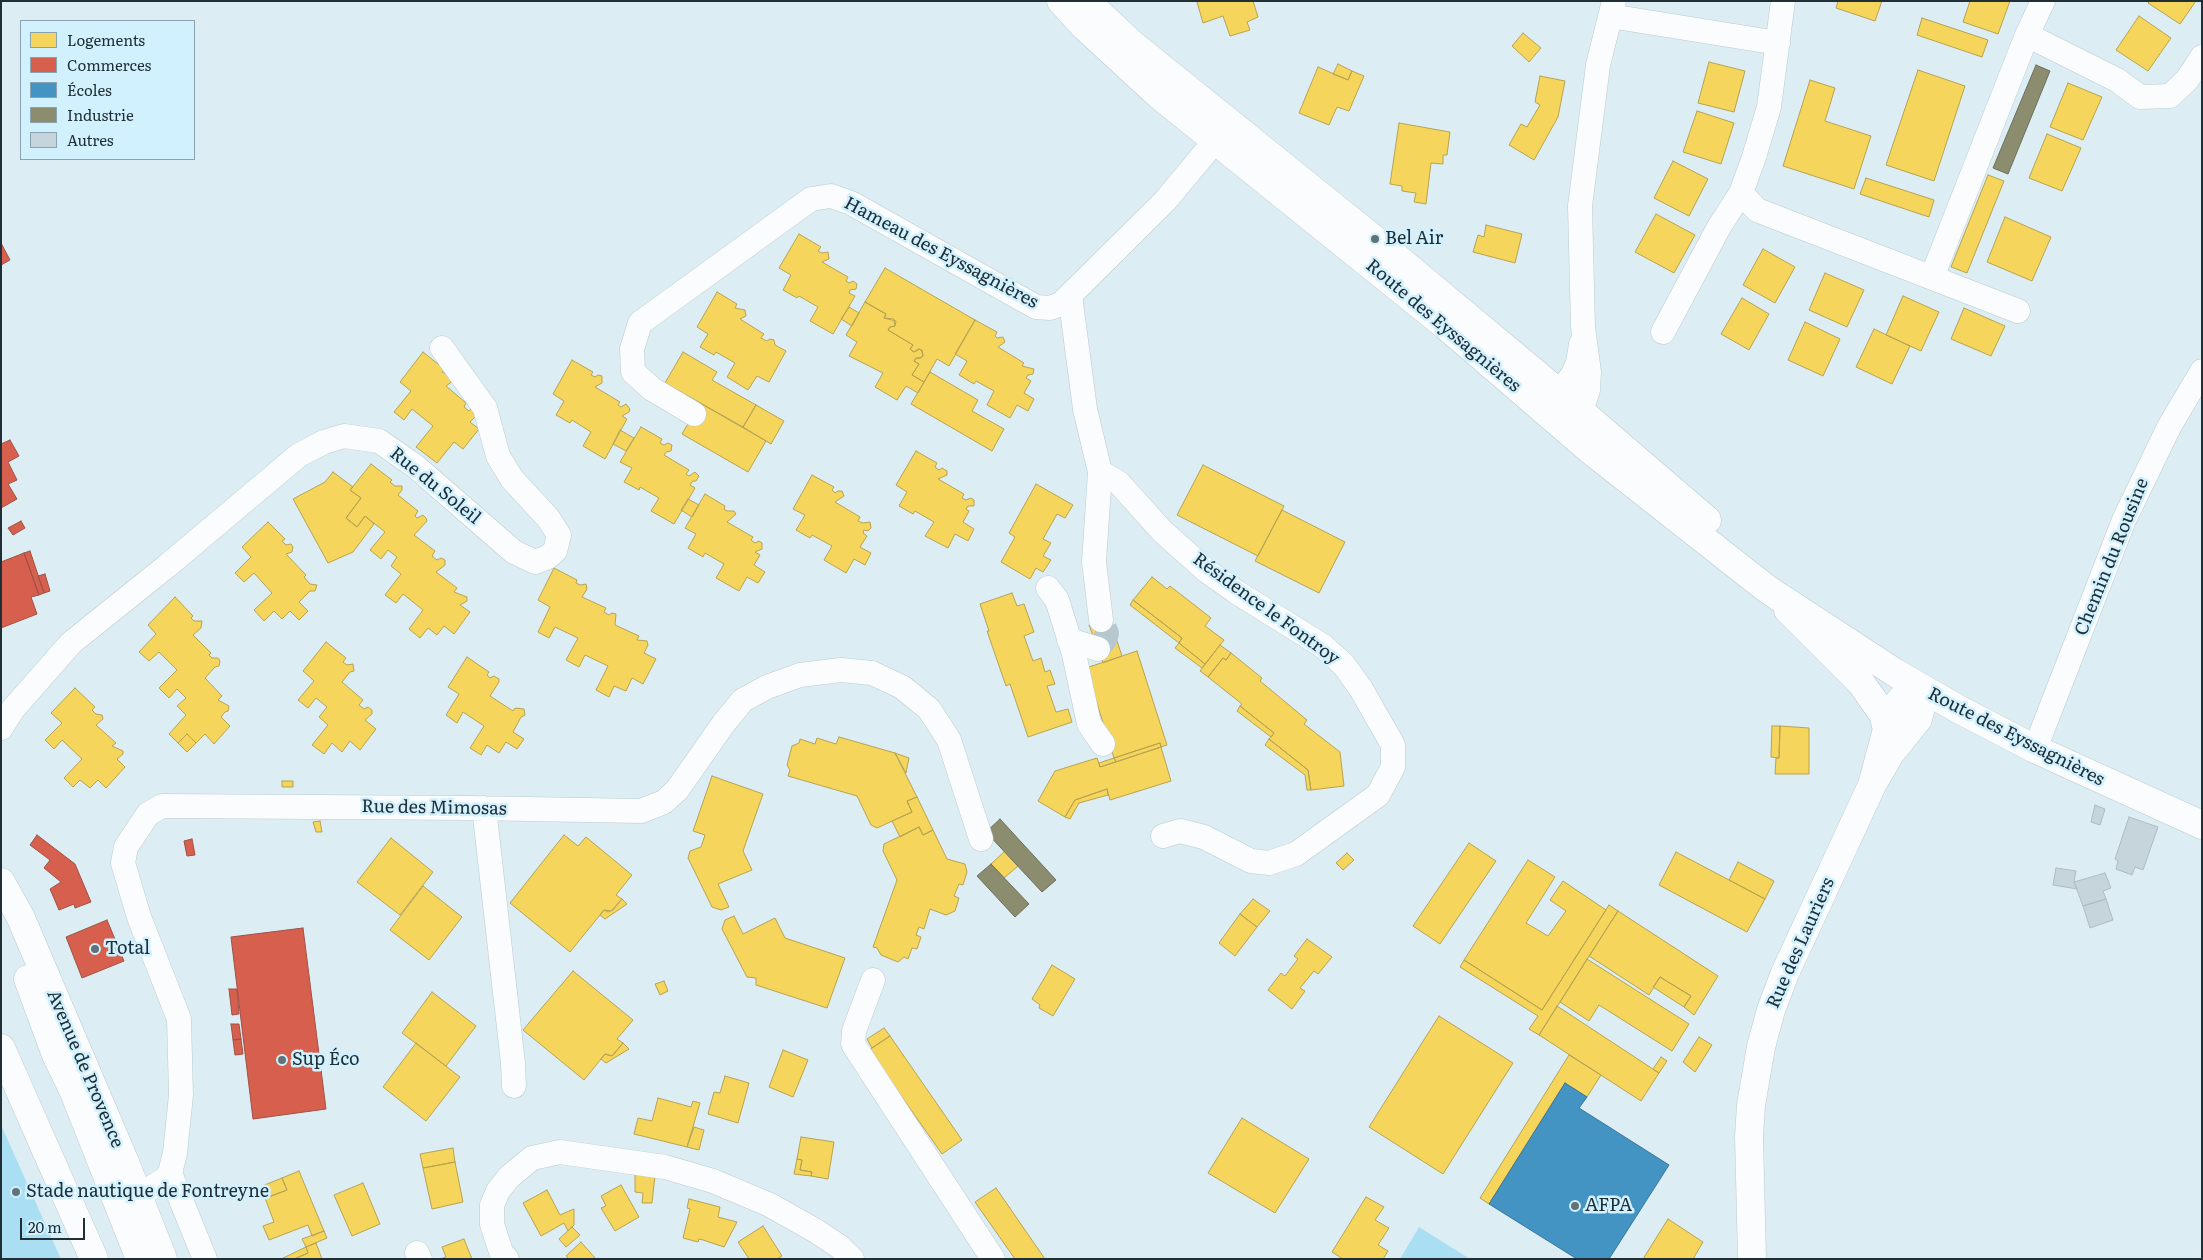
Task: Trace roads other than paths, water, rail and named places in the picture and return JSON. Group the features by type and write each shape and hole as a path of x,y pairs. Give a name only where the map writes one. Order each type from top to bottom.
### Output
{"main road":[{"name":"Route des Eyssagnières","path":"1061,1 1121,62 1446,326 1589,449 1767,590 1920,688 1960,710 2035,749 2202,825"},
{"name":"Route des Eyssagnières","path":"1086,1 1133,45 1360,227 1838,635"},
{"path":"1767,590 1861,683 1883,714 1887,729"},
{"path":"1920,688 1922,703 1918,719 1890,754 1872,785 1895,707 1903,697 1920,688"},
{"path":"1918,719 1938,712 1960,710"},
{"name":"Rue des Lauriers","path":"1752,1259 1749,1137 1751,1105 1760,1047 1785,973 1872,785"},
{"name":"Avenue de Provence","path":"1,882 20,916 163,1259"},
{"name":"Avenue de Provence","path":"1,902 47,1033 74,1092 140,1259"},
{"path":"1,1048 94,1259"}],"street":[{"path":"1663,332 1719,227 1741,193 1769,107 1783,1"},
{"path":"1932,277 2027,35 2044,1"},
{"path":"1567,405 1588,390 1589,372 1583,327 1580,206 1598,65 1612,9 1778,43"},
{"path":"2027,35 2117,80 2140,96 2170,96 2187,80 2202,57"},
{"path":"1215,140 1218,131 1217,113"},
{"path":"1215,140 1232,139 1315,204 1360,227"},
{"name":"Hameau des Eyssagnières","path":"694,414 652,390 634,372 632,349 640,323 811,200 831,196 851,203 1036,307 1050,308 1061,304 1165,201 1215,140"},
{"path":"1741,193 1757,210 2018,310"},
{"path":"1070,295 1085,409 1100,472 1094,562 1101,620"},
{"path":"1446,326 1477,342 1567,405 1589,449"},
{"name":"Rue du Soleil","path":"5,717 71,642 167,566 299,455 324,442 344,436 379,441 415,466 514,552 535,562 548,557 555,551 559,535 548,518 512,479 498,456 486,408 442,348"},
{"name":"Chemin du Rousine","path":"2035,749 2124,520 2169,427 2202,371"},
{"name":"Résidence le Fontroy","path":"1100,472 1119,483 1162,531 1208,572 1323,646 1344,665 1361,689 1393,745 1393,767 1378,795 1296,854 1270,863 1251,861 1204,837 1180,831 1164,836"},
{"path":"1048,588 1057,600 1069,640 1089,724 1103,744"},
{"path":"1069,640 1098,649"},
{"name":"Rue des Mimosas","path":"170,1173 175,1153 181,1094 179,1019 140,917 123,863 126,847 148,814 162,806 641,811 664,802 677,790 724,723 743,700 767,687 800,675 841,670 872,673 902,687 929,709 949,740 981,839"},
{"path":"484,808 514,1086"},
{"path":"873,980 854,1031 853,1044 993,1259"},
{"path":"74,1092 91,1108 122,1191 129,1195 138,1196 165,1179 170,1173 205,1259"},
{"path":"507,1259 501,1252 492,1224 492,1205 498,1191 509,1176 532,1158 560,1152 665,1167 713,1181 770,1205 816,1231 840,1247 852,1259"},
{"path":"138,1196 134,1211 151,1259"}],"tunnel":[{"path":"1098,649 1105,640 1107,633 1101,620"}],"place":[{"name":"Bel Air","path":"1375,239"},
{"name":"Total","path":"95,949"},
{"name":"Sup Éco","path":"282,1060"},
{"name":"Stade nautique de Fontreyne","path":"16,1192"},
{"name":"AFPA","path":"1575,1206"}]}
